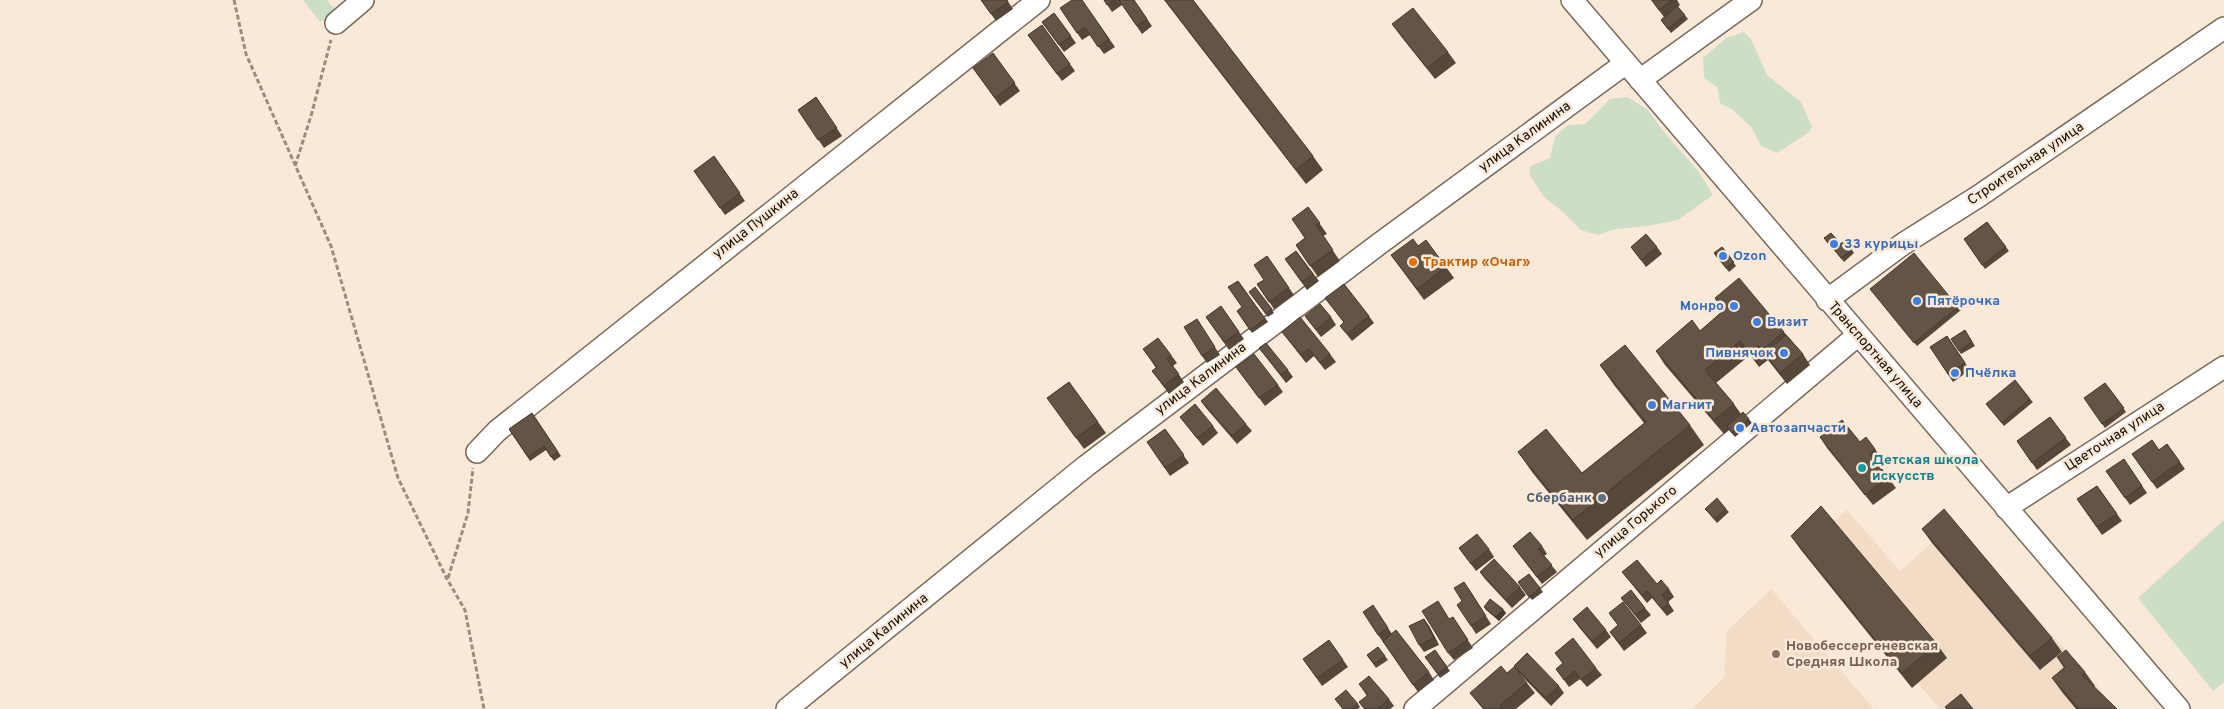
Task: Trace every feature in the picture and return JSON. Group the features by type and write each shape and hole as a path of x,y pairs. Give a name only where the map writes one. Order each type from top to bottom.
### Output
{"street":[{"path":"336,23 363,0"},
{"name":"улица Пушкина","path":"477,452 497,430 1039,0"},
{"name":"Транспортная улица","path":"1572,0 2179,709"},
{"path":"1640,80 1751,0"},
{"name":"Строительная улица","path":"1828,300 1902,244 1979,196 2224,28"},
{"name":"улица Калинина","path":"787,709 1086,466 1379,244 1626,63"},
{"name":"улица Горького","path":"1415,709 1858,336"},
{"name":"Цветочная улица","path":"2006,508 2224,367"}],"path":[{"path":"234,0 246,54 331,246 398,478 447,579 465,610 484,709"},
{"path":"295,166 311,116 336,23"},
{"path":"447,579 468,512 477,452"}],"shaded area":[{"path":"1847,510 1900,571 1954,523 2117,709 1940,709 1801,550"},
{"name":"Новобессергеневская Средняя Школа","path":"1771,589 1874,709 1692,709 1724,677 1727,631"}],"green space":[{"path":"303,0 327,0 335,10 320,22"},
{"path":"1744,32 1751,39 1767,75 1801,102 1812,127 1808,133 1777,153 1761,146 1752,128 1733,110 1720,103 1718,88 1704,78 1703,58 1726,38"},
{"path":"1627,97 1647,109 1664,132 1699,172 1713,195 1678,220 1616,229 1598,235 1581,230 1544,197 1529,174 1531,166 1550,158 1555,137 1568,125 1585,124 1610,99"},
{"path":"2224,520 2224,682 2213,691 2138,598"}],"building":[{"path":"981,0 1007,0 1008,2 991,14"},
{"path":"1072,0 1082,0 1109,39 1098,47 1085,27 1077,33 1060,8"},
{"path":"1104,0 1114,0 1107,5"},
{"path":"1119,0 1134,0 1147,19 1137,26"},
{"path":"1165,0 1193,0 1313,156 1296,170"},
{"path":"1652,0 1672,0 1659,10"},
{"path":"1677,6 1685,15 1668,29 1661,20"},
{"path":"1413,8 1448,52 1427,68 1392,24"},
{"path":"1054,13 1071,36 1059,45 1042,22"},
{"path":"1042,25 1070,64 1057,74 1028,35"},
{"path":"993,53 1015,83 995,98 973,68"},
{"path":"816,97 837,128 818,140 798,110"},
{"path":"714,156 740,193 720,208 694,171"},
{"path":"1308,207 1320,223 1316,225 1333,250 1310,266 1296,245 1305,238 1292,219"},
{"path":"1987,222 2006,247 1982,265 1964,239"},
{"path":"1831,233 1839,242 1832,248 1824,238"},
{"path":"1646,234 1657,247 1641,260 1631,247"},
{"path":"1413,239 1418,246 1426,240 1446,267 1417,289 1391,255"},
{"path":"1844,241 1852,250 1841,258 1834,249"},
{"path":"1722,247 1734,262 1726,268 1714,253"},
{"path":"1296,251 1313,274 1302,282 1285,259"},
{"name":"Пятёрочка","path":"1914,253 1958,307 1914,343 1870,289"},
{"path":"1267,256 1289,288 1269,302 1257,284 1264,280 1254,265"},
{"path":"1739,278 1784,332 1762,350 1758,346 1749,352 1740,341 1705,370 1734,404 1714,420 1656,351 1692,320 1700,331 1724,310 1715,298"},
{"path":"1238,281 1265,319 1250,330 1237,311 1242,307 1228,287"},
{"path":"1344,284 1369,316 1347,334 1340,326 1344,322 1325,298"},
{"path":"1255,287 1272,309 1266,314 1249,292"},
{"path":"1320,304 1331,317 1316,330 1305,316"},
{"path":"1221,306 1239,332 1224,342 1206,317"},
{"path":"1300,317 1330,354 1320,363 1309,349 1301,355 1282,332"},
{"path":"1197,319 1215,347 1202,356 1184,327"},
{"path":"1965,330 1972,342 1959,351 1951,339"},
{"path":"1786,335 1803,354 1780,373 1764,353"},
{"path":"1947,336 1965,363 1948,374 1930,347"},
{"path":"1158,338 1171,355 1167,359 1179,374 1164,386 1152,371 1157,367 1143,349"},
{"path":"1266,343 1288,370 1281,375 1259,348"},
{"path":"1625,345 1690,425 1573,520 1518,452 1546,429 1582,473 1646,422 1600,365"},
{"path":"1254,354 1278,385 1259,398 1236,367"},
{"path":"2015,380 2030,399 2002,423 1986,404"},
{"path":"1069,382 1098,422 1076,438 1047,398"},
{"path":"2105,383 2124,408 2102,424 2084,398"},
{"path":"1216,388 1246,424 1232,436 1201,401"},
{"path":"1195,404 1213,426 1197,438 1180,417"},
{"path":"1743,412 1749,419 1732,433 1727,426"},
{"path":"532,413 558,452 551,457 544,446 528,457 509,429"},
{"path":"2050,417 2066,438 2032,463 2017,441"},
{"path":"1842,420 1860,442 1866,437 1875,449 1870,454 1888,477 1865,495 1820,437"},
{"path":"1165,429 1184,455 1165,468 1147,442"},
{"path":"2152,440 2159,450 2167,444 2180,462 2152,482 2132,454"},
{"path":"2124,459 2142,486 2125,498 2106,471"},
{"path":"2097,486 2117,514 2097,527 2077,499"},
{"path":"1717,498 1726,509 1715,519 1705,509"},
{"path":"1821,506 1937,644 1902,673 1791,536"},
{"path":"1944,509 2052,638 2030,656 1922,529"},
{"path":"1530,532 1542,546 1538,549 1552,565 1537,577 1513,546"},
{"path":"1477,534 1489,549 1471,564 1459,548"},
{"path":"1494,559 1520,587 1506,600 1480,572"},
{"path":"1637,560 1657,584 1661,580 1669,589 1662,595 1669,603 1662,609 1647,591 1642,595 1622,572"},
{"path":"1529,574 1540,588 1529,597 1518,582"},
{"path":"1464,582 1486,616 1471,626 1457,605 1462,601 1454,588"},
{"path":"1631,590 1645,608 1636,615 1621,598"},
{"path":"1490,599 1503,609 1496,617 1484,607"},
{"path":"1438,601 1449,619 1453,617 1468,640 1448,653 1422,611"},
{"path":"1623,602 1641,625 1619,643 1610,632 1618,625 1609,613"},
{"path":"1373,605 1388,628 1378,635 1363,612"},
{"path":"1587,607 1606,630 1592,641 1573,619"},
{"path":"1424,619 1434,638 1419,645 1409,626"},
{"path":"1396,630 1429,672 1413,685 1383,641"},
{"path":"1573,638 1596,668 1581,680 1575,671 1564,680 1556,669 1563,663 1555,653"},
{"path":"1329,640 1343,660 1317,678 1303,659"},
{"path":"1378,647 1385,656 1374,664 1367,655"},
{"path":"1435,650 1447,667 1438,674 1425,657"},
{"path":"2066,650 2085,672 2082,675 2117,709 2079,709 2052,678 2065,667 2057,657"},
{"path":"1527,653 1559,686 1546,698 1514,666"},
{"path":"1501,666 1507,673 1514,667 1527,683 1500,705 1503,709 1484,709 1470,693"},
{"path":"1369,676 1389,699 1377,709 1365,709 1359,702 1368,695 1359,684"},
{"path":"1346,690 1358,704 1352,709 1343,709 1335,699"},
{"path":"1961,694 1973,709 1947,709 1945,707"}],"place":[{"name":"33 курицы","path":"1834,244"},
{"name":"Ozon","path":"1723,256"},
{"name":"Трактир «Очаг»","path":"1413,262"},
{"name":"Пятёрочка","path":"1917,301"},
{"name":"Монро","path":"1734,306"},
{"name":"Визит","path":"1757,322"},
{"name":"Пивнячок","path":"1784,353"},
{"name":"Пчёлка","path":"1955,373"},
{"name":"Магнит","path":"1652,405"},
{"name":"Автозапчасти","path":"1740,428"},
{"name":"Детская школа искусств","path":"1862,468"},
{"name":"Сбербанк","path":"1602,498"},
{"name":"Новобессергеневская Средняя Школа","path":"1776,654"}]}
